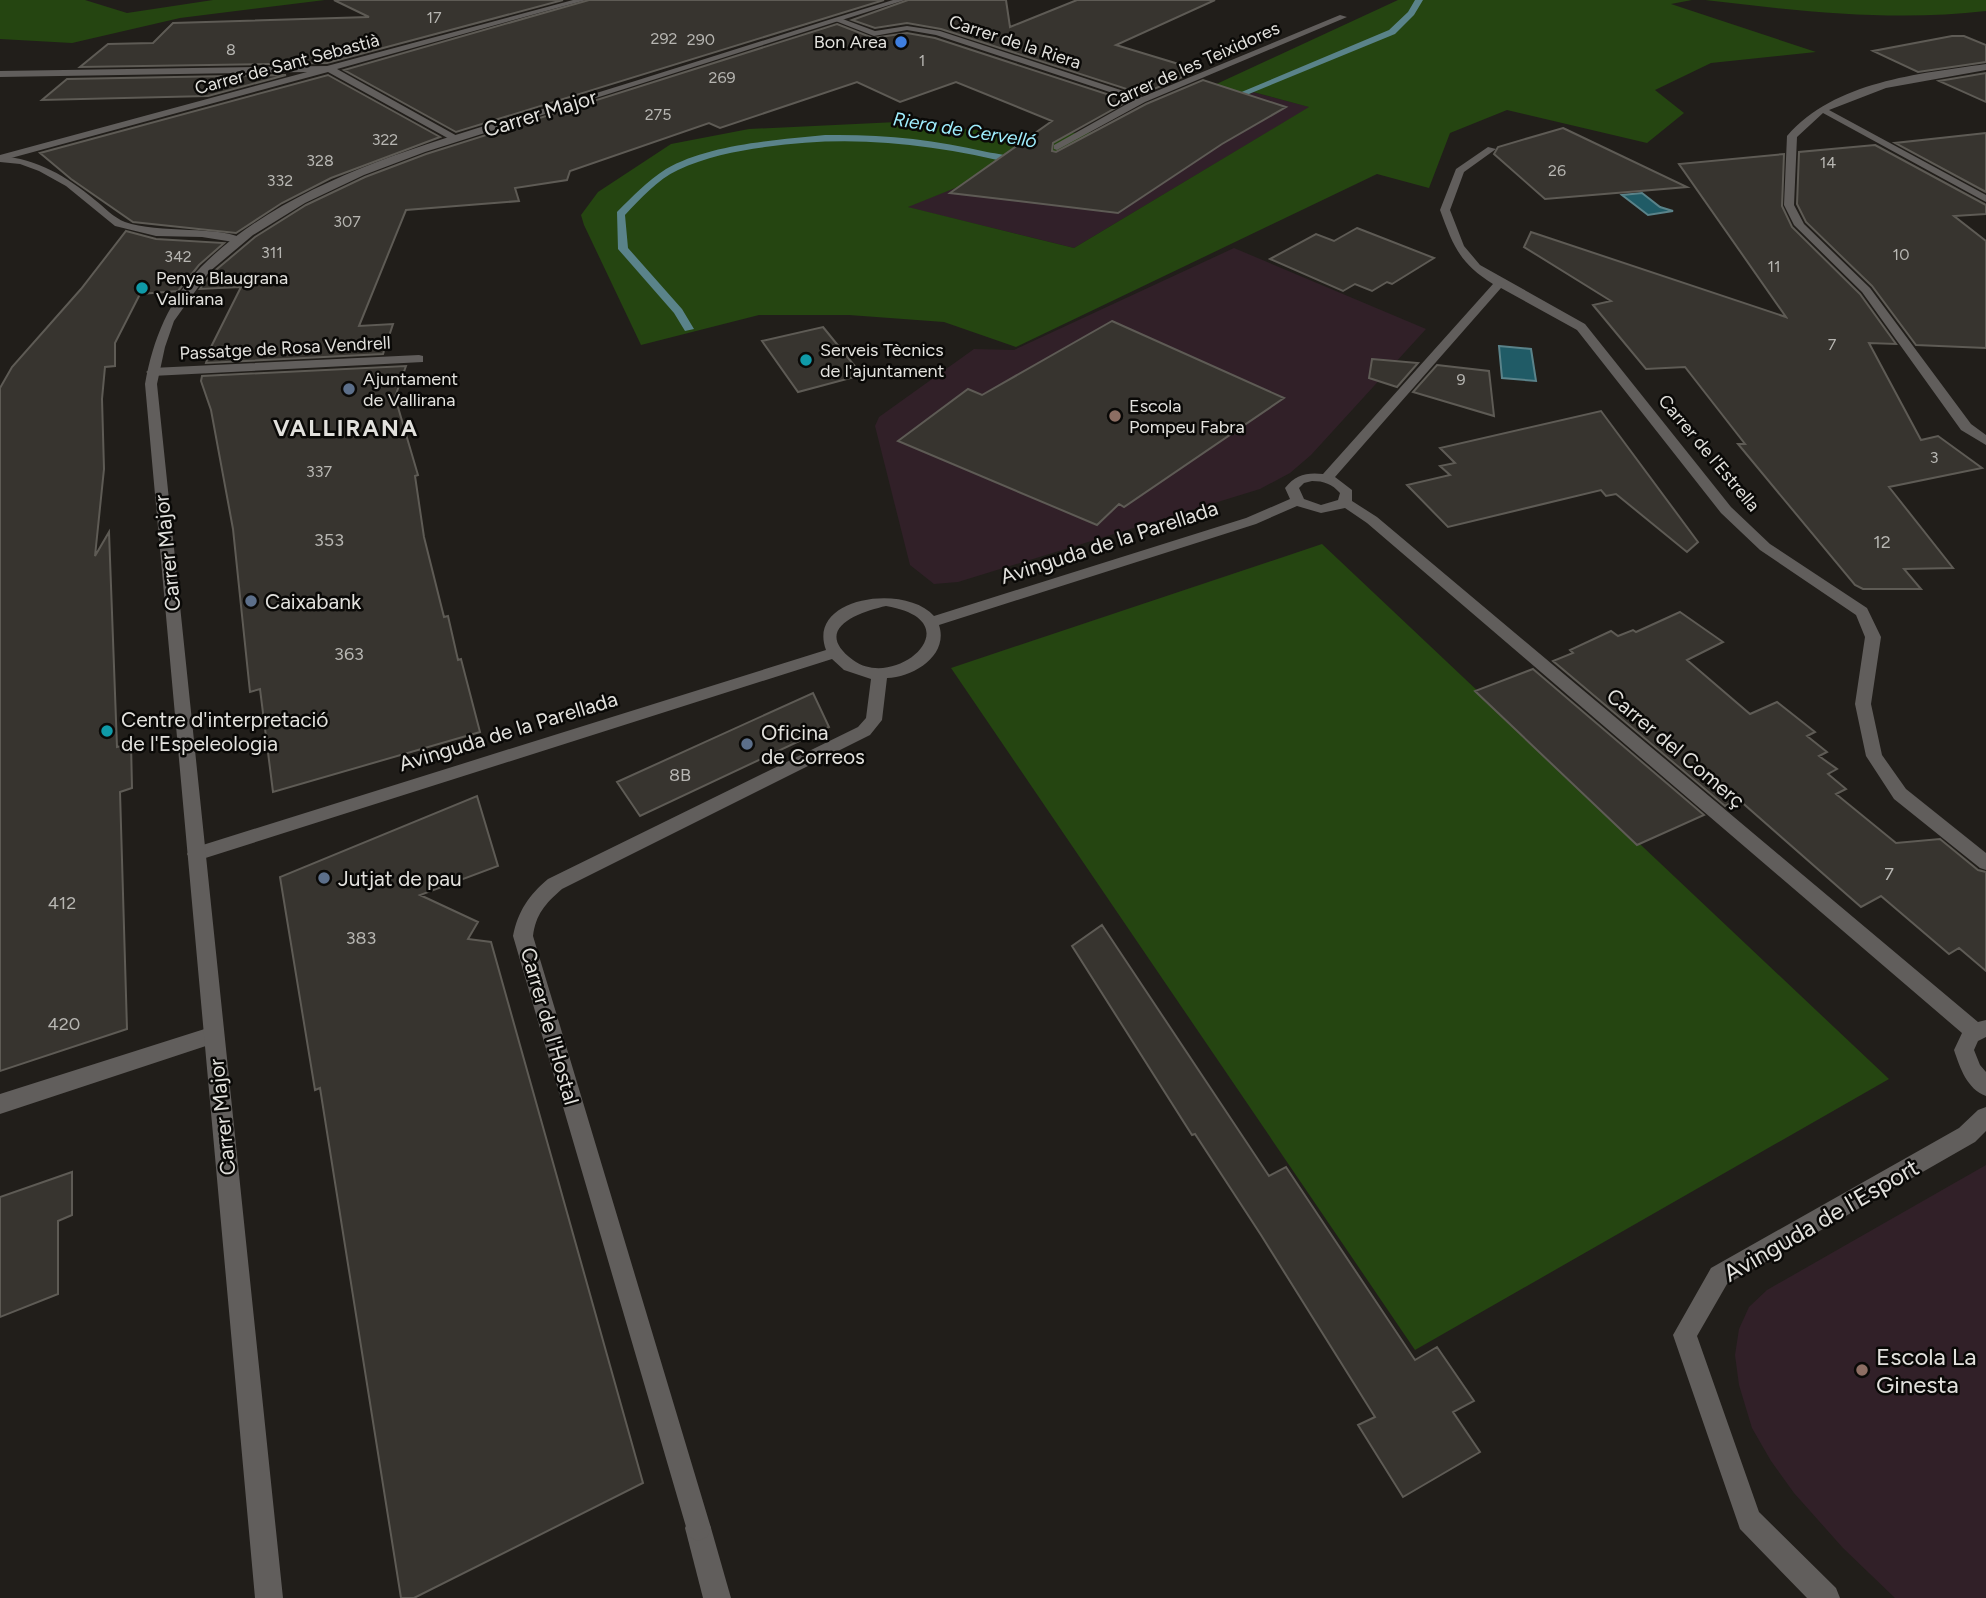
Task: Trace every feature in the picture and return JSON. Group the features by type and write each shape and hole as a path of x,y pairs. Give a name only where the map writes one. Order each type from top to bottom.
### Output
{"street":[{"name":"Carrer de Sant Sebastià","path":"0,159 582,0"},
{"name":"Carrer Major","path":"269,1598 153,412 152,372 158,344 172,313 188,290 240,240 281,212 353,176 456,139 901,0"},
{"name":"Carrer de les Teixidores","path":"1057,147 1142,100 1343,17"},
{"name":"Carrer de la Riera","path":"837,20 874,34 907,28 937,33 1142,100"},
{"path":"1986,67 1914,79 1857,94 1822,109 1793,136 1789,205 1799,225 1866,290 1966,427 1986,441"},
{"path":"0,74 330,69 456,139"},
{"path":"1822,109 1986,200"},
{"name":"Carrer de l'Estrella","path":"1491,149 1460,172 1445,210 1464,255 1500,283 1561,312 1581,327 1727,510 1765,547 1862,612 1872,637 1870,670 1863,705 1874,756 1900,794 1986,863"},
{"path":"0,159 22,160 70,184 119,224 156,233 202,234 240,240"},
{"path":"1345,502 1335,508 1320,509 1298,501 1292,488 1299,480 1327,478 1500,283"},
{"name":"Passatge de Rosa Vendrell","path":"152,372 419,359"},
{"name":"Carrer del Comerç","path":"1327,478 1345,488 1345,502 1372,520 1981,1030"},
{"name":"Avinguda de la Parellada","path":"931,622 1251,521 1298,501"},
{"path":"869,603 903,603 917,609 931,622 935,628 935,639 930,651 906,668 880,673 854,668 840,661 833,653 828,639 831,627 853,608 869,603"},
{"name":"Avinguda de la Parellada","path":"197,853 833,653"},
{"name":"Carrer de l'Hostal","path":"717,1598 523,936 526,916 536,901 555,884 864,731 874,720 880,673"},
{"path":"1981,1030 1968,1039 1965,1050 1971,1070 1986,1087"},
{"path":"0,1104 214,1035"},
{"name":"Avinguda de l'Esport","path":"1826,1598 1749,1520 1685,1335 1719,1276 1967,1135 1986,1117"}],"shaded area":[{"path":"1253,92 1310,107 1074,248 906,207 1000,170 1150,149"},
{"name":"Escola Pompeu Fabra","path":"1234,248 1426,329 1311,455 1290,473 1260,489 958,582 934,584 910,565 875,426 879,417 974,349 1014,350"},
{"name":"Escola La Ginesta","path":"1986,1165 1986,1598 1895,1598 1843,1548 1794,1493 1771,1461 1752,1428 1739,1385 1735,1355 1739,1329 1749,1307 1767,1290"}],"green space":[{"path":"0,0 85,0 127,13 213,0 325,0 180,18 72,43 0,39"},
{"path":"1398,0 1692,0 1671,4 1816,52 1711,63 1655,90 1684,113 1647,143 1507,110 1450,133 1429,188 1377,174 1016,347 944,322 849,315 759,315 641,345 581,215 598,192 671,144 749,129 897,122 1015,134 1113,132","holes":["1253,92 1309,107 1074,248 908,207 1000,170 1150,149"]},
{"path":"1705,0 1986,0 1986,11 1881,15"},
{"path":"1322,544 1889,1079 1415,1350 951,668"}],"water":[{"path":"1642,193 1660,207 1673,211 1648,215 1622,195"},
{"path":"1499,346 1531,349 1536,381 1502,378"}],"building":[{"path":"334,0 563,0 327,63 80,67 108,44 153,43 173,23 369,17"},
{"path":"589,0 884,0 456,132 344,70"},
{"path":"908,0 1006,0 1010,27 1077,0 1215,0 1116,45 1195,69 1142,94 941,29 907,23 875,28 852,20"},
{"path":"837,24 873,38 907,33 935,38 1128,101 1053,143 1052,151 1056,152 1146,104 1203,80 1286,107 1222,144 1118,213 950,193 1052,121 956,82 900,102 857,82 720,128 709,123 570,171 567,180 515,188 519,201 406,210 359,326 393,324 383,354 206,363 211,347 241,287 200,289 211,274 255,237 306,205 365,177 426,154"},
{"path":"1964,36 1986,45 1986,62 1918,72 1873,51"},
{"path":"1986,73 1986,102 1939,81"},
{"path":"286,75 208,96 42,100 67,79"},
{"path":"328,75 440,137 331,178 282,203 236,233 133,222 71,179 40,153"},
{"path":"1563,128 1687,187 1545,199 1494,154 1498,147"},
{"path":"1986,133 1986,192 1895,143"},
{"path":"1875,145 1986,205 1986,214 1954,216 1986,241 1986,348 1916,345 1872,286 1806,222 1797,204 1799,152"},
{"path":"1784,154 1782,206 1792,227 1860,294 1896,344 1869,343 1921,440 1938,436 1982,468 1889,487 1953,568 1904,569 1921,589 1863,589 1855,585 1738,444 1745,444 1685,367 1646,369 1593,305 1611,301 1524,247 1531,232 1786,317 1679,164"},
{"path":"1357,228 1434,258 1392,284 1387,282 1372,291 1355,284 1343,291 1270,259 1316,234 1334,241"},
{"path":"126,231 156,239 224,243 199,265 178,291 140,294 115,343 115,366 105,367 102,399 104,469 95,556 109,532 117,747 131,744 132,788 120,792 127,1029 0,1071 0,388 12,367 81,289"},
{"path":"1112,321 1284,398 1124,507 1119,504 1097,525 898,441 968,389 982,395"},
{"name":"Serveis Tècnics de l'ajuntament","path":"823,327 862,375 798,392 762,341"},
{"path":"1372,359 1418,363 1397,387 1369,378"},
{"path":"1437,365 1489,371 1494,416 1413,392"},
{"path":"406,366 395,397 418,475 415,476 424,537 444,617 448,616 480,732 273,792 260,689 250,692 233,529 202,376"},
{"path":"1601,411 1698,542 1687,552 1616,494 1606,496 1601,490 1448,527 1407,485 1450,475 1440,466 1455,463 1440,448"},
{"path":"1680,612 1723,642 1687,660 1750,714 1777,702 1815,732 1807,736 1827,752 1819,756 1837,769 1828,774 1846,789 1836,794 1896,843 1940,839 1978,870 1986,872 1986,971 1959,948 1949,954 1881,896 1861,907 1738,799 1725,806 1553,661 1611,631 1618,636 1633,630 1636,632"},
{"path":"1533,669 1704,815 1637,845 1475,691"},
{"path":"813,693 829,727 640,816 617,782"},
{"path":"477,796 498,866 420,895 478,922 468,939 491,942 643,1483 414,1598 401,1598 320,1088 315,1090 280,877"},
{"path":"1102,925 1269,1176 1286,1167 1415,1360 1437,1347 1474,1401 1453,1412 1480,1452 1403,1497 1358,1425 1375,1417 1261,1235 1195,1134 1192,1135 1072,946"},
{"path":"72,1172 72,1215 58,1221 58,1294 0,1317 0,1197"}],"waterway":[{"name":"Riera de Cervelló","path":"1224,101 1392,32 1411,13 1419,0"},
{"name":"Riera de Cervelló","path":"689,329 678,311 623,249 620,214 652,184 673,169 724,152 755,146 857,137 919,142 1019,162"}],"place":[{"name":"Bon Area","path":"901,42"},
{"name":"Penya Blaugrana Vallirana","path":"142,288"},
{"name":"Serveis Tècnics de l'ajuntament","path":"806,360"},
{"name":"Ajuntament de Vallirana","path":"349,389"},
{"name":"Escola Pompeu Fabra","path":"1115,416"},
{"name":"Caixabank","path":"251,601"},
{"name":"Centre d'interpretació de l'Espeleologia","path":"107,731"},
{"name":"Oficina de Correos","path":"747,744"},
{"name":"Jutjat de pau","path":"324,878"},
{"name":"Escola La Ginesta","path":"1862,1370"}],"district":[{"name":"VALLIRANA","path":"346,428"}]}
